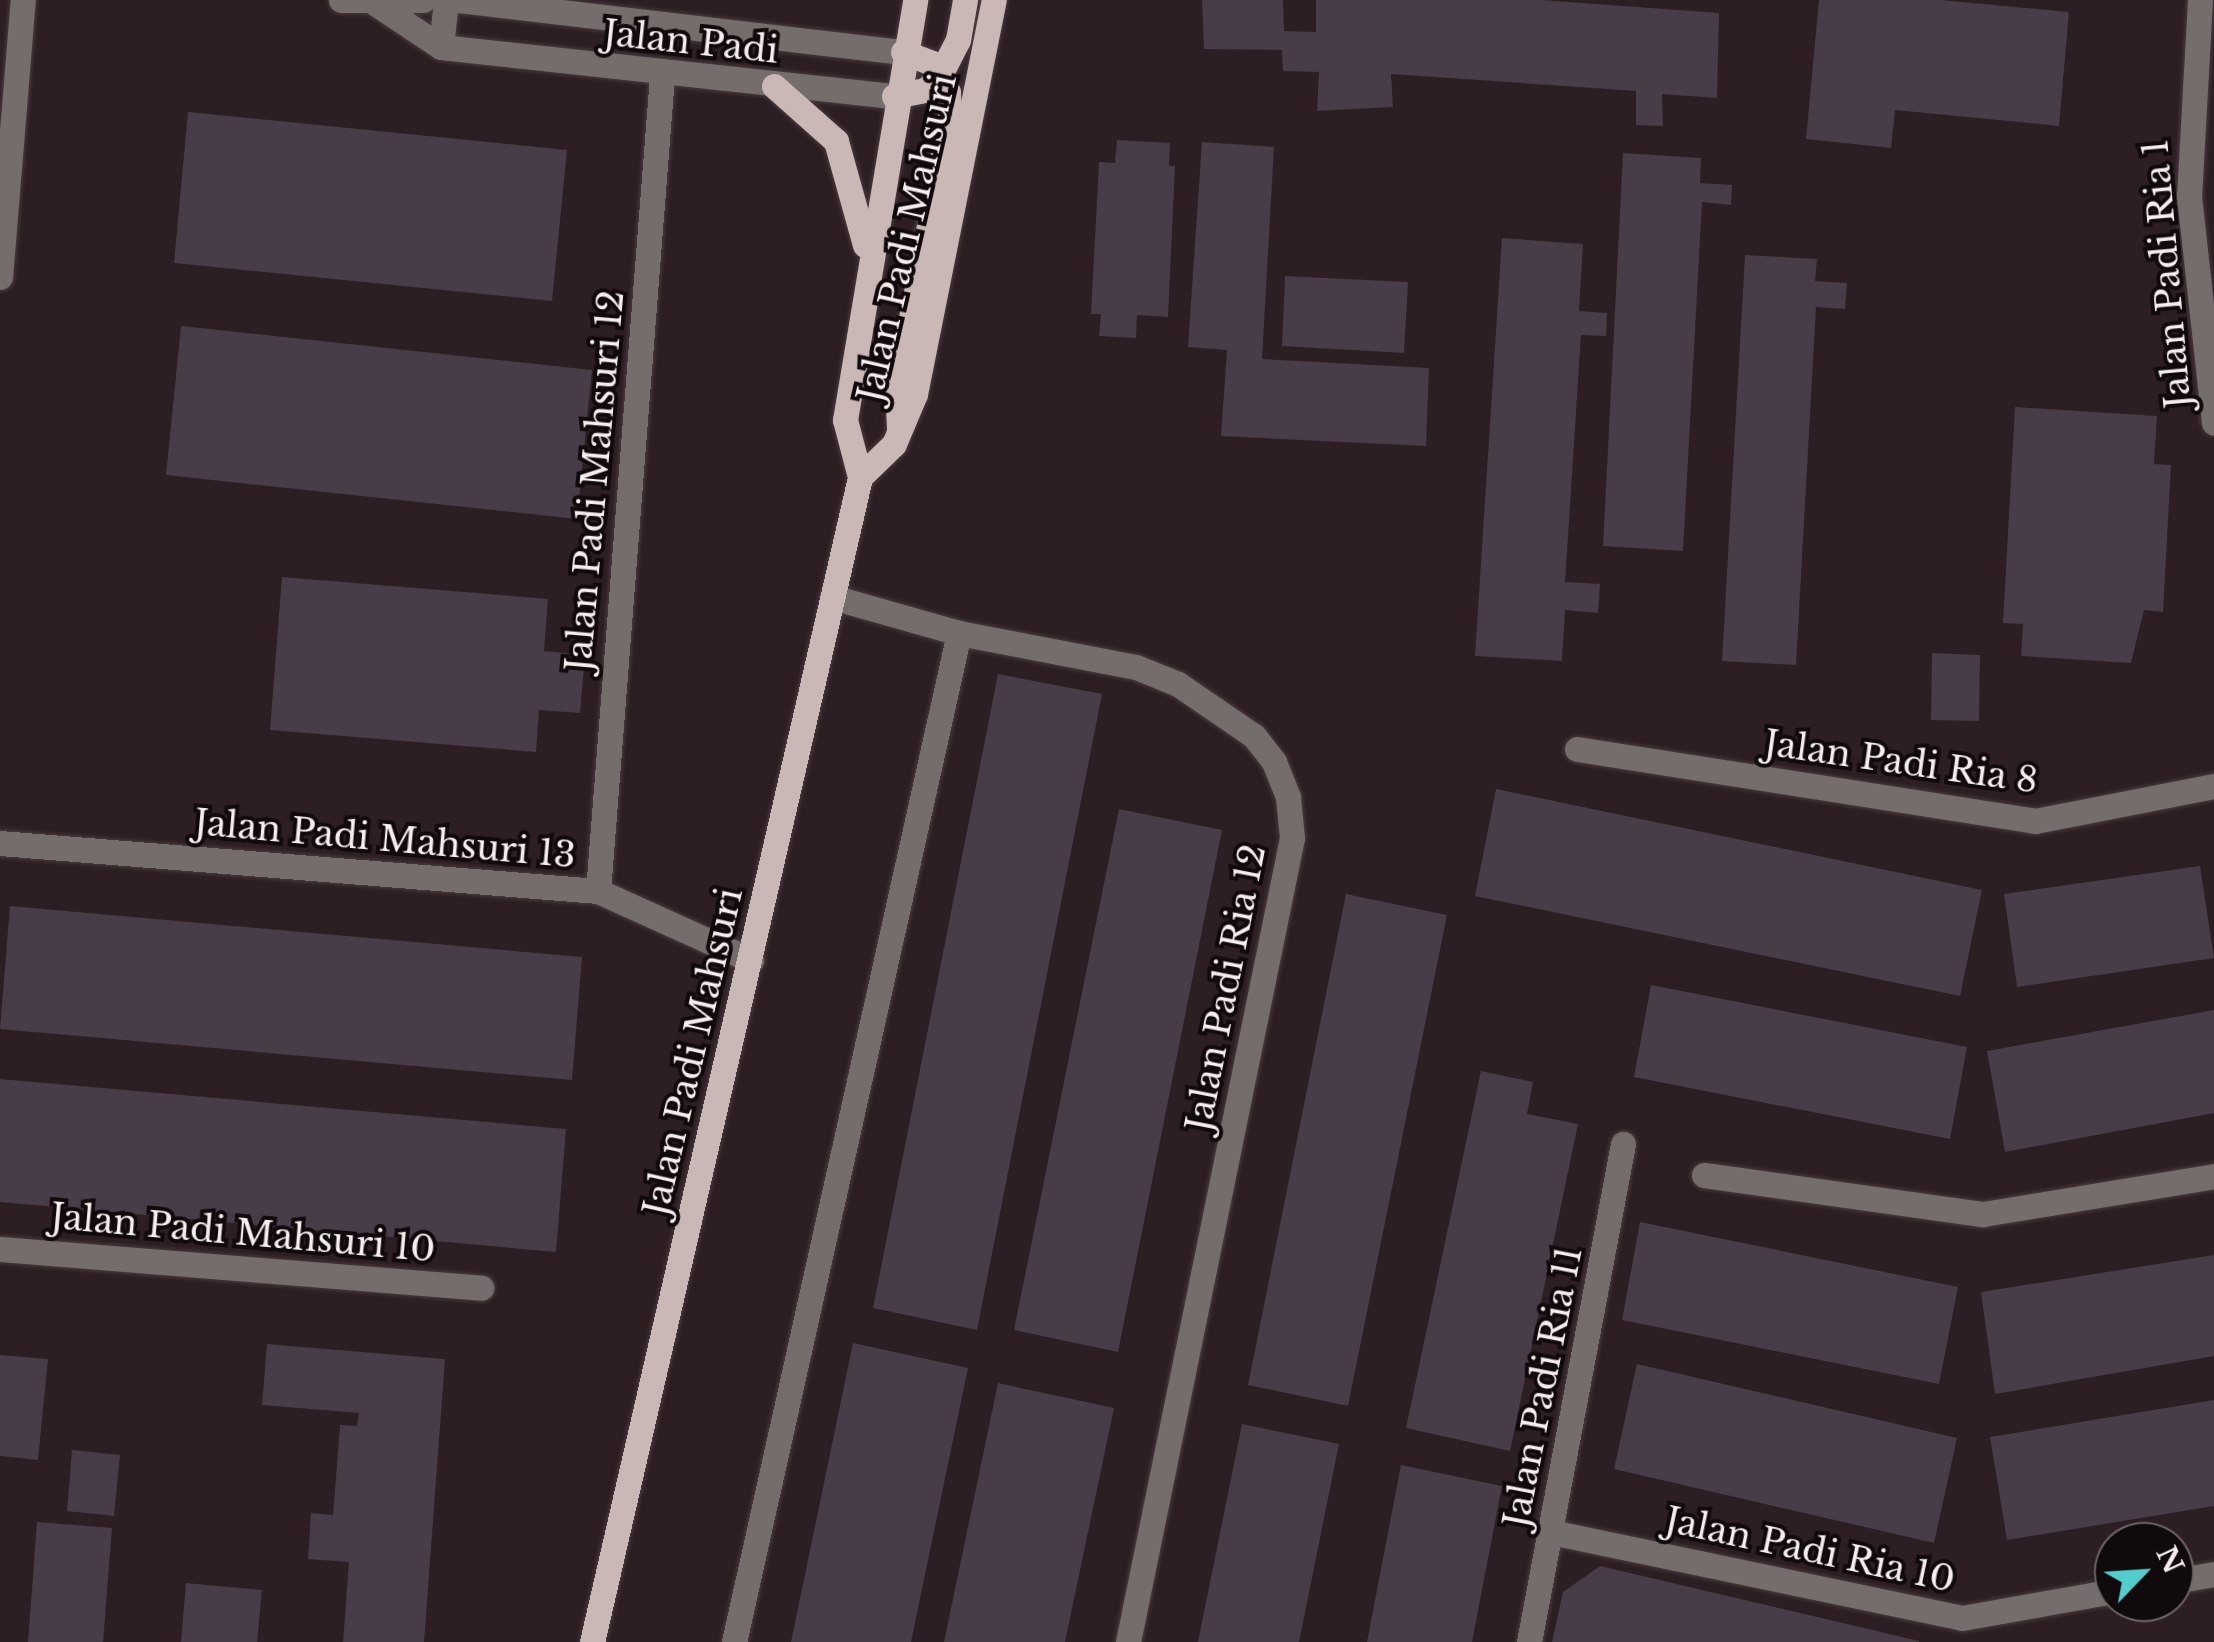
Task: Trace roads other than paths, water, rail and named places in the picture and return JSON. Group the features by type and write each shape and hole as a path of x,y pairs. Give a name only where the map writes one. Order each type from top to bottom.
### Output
{"main road":[{"name":"Jalan Padi Mahsuri","path":"592,1642 860,478 845,420 894,96 915,0"},
{"path":"894,96 926,90 940,76 958,40 965,0"},
{"name":"Jalan Padi Mahsuri","path":"860,478 884,458 915,394 994,0"},
{"path":"899,427 897,390 950,117 940,76 923,56 903,52"},
{"path":"774,86 836,141 869,260"}],"street":[{"path":"0,277 23,0"},
{"name":"Jalan Padi","path":"341,0 375,4 424,0"},
{"path":"441,47 446,0"},
{"name":"Jalan Padi","path":"459,0 903,52"},
{"name":"Jalan Padi Ria 1","path":"2200,0 2189,196 2214,424"},
{"name":"Jalan Padi","path":"375,4 441,47 662,76 894,96"},
{"name":"Jalan Padi Mahsuri 12","path":"598,892 662,76"},
{"name":"Jalan Padi Ria 12","path":"832,597 959,633 1136,666 1178,684 1254,736 1274,762 1288,797 1292,838 1128,1642"},
{"path":"734,1642 959,633"},
{"name":"Jalan Padi Ria 8","path":"1578,749 2035,821 2214,786"},
{"name":"Jalan Padi Mahsuri 13","path":"0,843 598,892 751,960"},
{"name":"Jalan Padi Ria 11","path":"1529,1642 1622,1144"},
{"path":"1704,1175 1983,1214 2214,1176"},
{"name":"Jalan Padi Mahsuri 10","path":"0,1249 480,1288"},
{"name":"Jalan Padi Ria 10","path":"1552,1532 1962,1618 2094,1595"}]}
